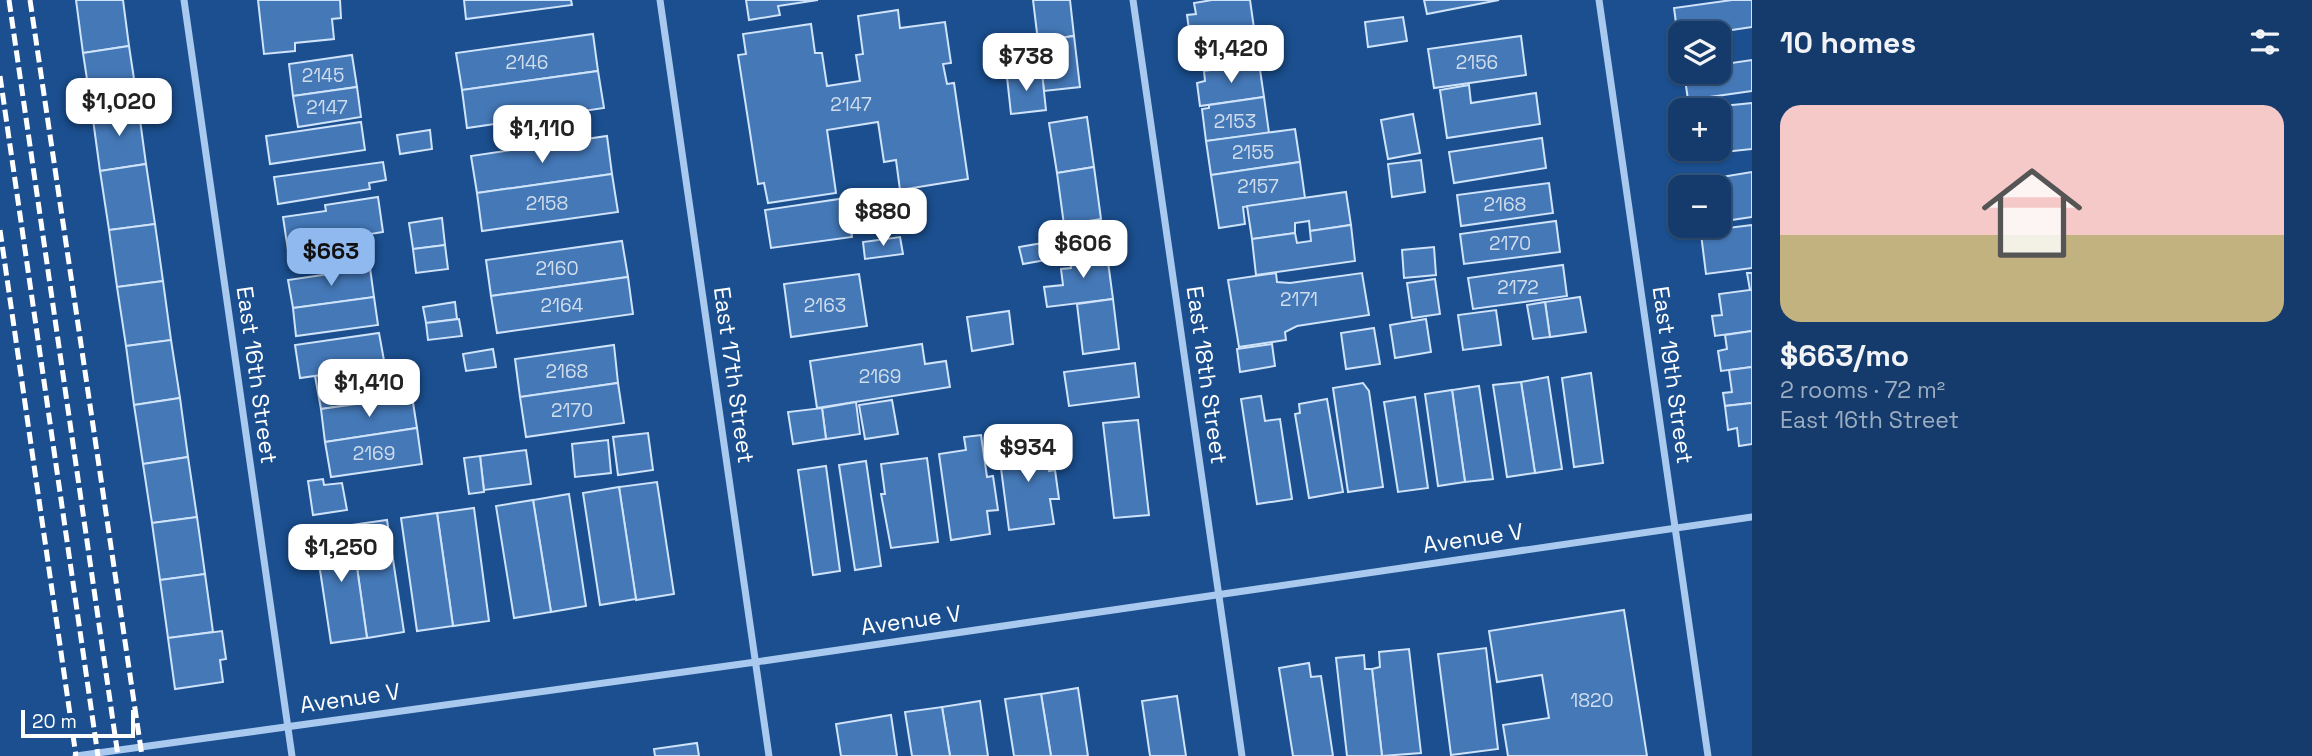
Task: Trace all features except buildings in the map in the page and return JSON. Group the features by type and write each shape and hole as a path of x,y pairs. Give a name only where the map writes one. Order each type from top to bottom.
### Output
{"street":[{"name":"East 16th Street","path":"184,0 292,756"},
{"name":"East 17th Street","path":"660,0 769,756"},
{"name":"East 18th Street","path":"1133,0 1242,756"},
{"name":"East 19th Street","path":"1599,0 1708,756"},
{"name":"Avenue V","path":"76,756 756,662 1752,517"}],"railway":[{"path":"9,0 118,756"},
{"path":"30,0 142,756"},
{"path":"0,76 98,756"},
{"path":"0,230 76,756"}]}
